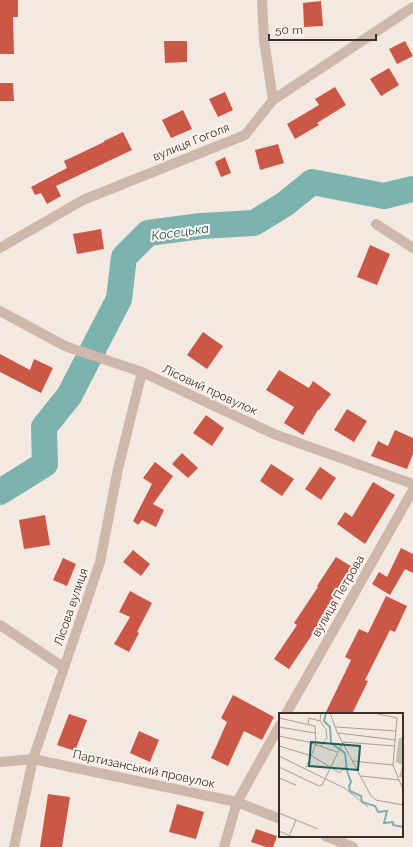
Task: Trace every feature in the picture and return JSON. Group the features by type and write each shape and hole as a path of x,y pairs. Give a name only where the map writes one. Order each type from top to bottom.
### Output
{"street":[{"path":"262,0 264,40 273,100"},
{"name":"вулиця Гоголя","path":"0,248 83,200 244,135 273,100 413,6"},
{"path":"376,224 413,248"},
{"name":"Лісовий провулок","path":"0,311 65,346 142,372 274,434 413,484"},
{"name":"Лісова вулиця","path":"14,847 33,759 100,562 118,469 142,372"},
{"name":"вулиця Петрова","path":"287,713 413,490"},
{"path":"0,625 64,667"},
{"path":"224,847 236,802 279,727"},
{"name":"Партизанський провулок","path":"0,762 33,759 236,802 279,819"},
{"path":"328,837 353,847"}],"building":[{"path":"0,0 18,0 18,17 13,17 14,54 0,54"},
{"path":"321,1 323,26 304,27 303,3"},
{"path":"164,41 187,41 187,62 165,63"},
{"path":"405,41 413,56 397,64 389,49"},
{"path":"389,68 399,85 381,96 370,79"},
{"path":"0,83 13,83 14,101 0,101"},
{"path":"335,87 346,105 317,123 319,125 295,139 287,124 319,105 315,99"},
{"path":"225,92 233,110 218,117 209,99"},
{"path":"183,110 192,129 171,138 162,120"},
{"path":"123,132 132,150 56,186 61,196 47,204 41,193 35,195 31,187 67,168 64,161"},
{"path":"278,144 284,163 260,170 255,150"},
{"path":"225,157 231,173 221,177 215,162"},
{"path":"101,229 104,249 77,254 73,234"},
{"path":"370,245 390,254 377,285 357,277"},
{"path":"203,332 223,346 207,369 187,355"},
{"path":"0,354 30,370 34,359 53,368 41,393 0,372"},
{"path":"279,370 309,388 313,381 331,394 318,410 303,435 284,423 294,407 266,390"},
{"path":"347,409 367,421 354,442 334,430"},
{"path":"206,415 224,428 212,446 193,433"},
{"path":"395,430 413,438 413,454 407,469 371,456 378,441 388,446"},
{"path":"182,453 198,468 188,478 172,464"},
{"path":"155,462 173,476 153,504 164,510 156,527 142,520 138,525 133,521 152,484 143,478"},
{"path":"271,464 294,479 282,496 260,481"},
{"path":"320,467 336,478 321,500 305,489"},
{"path":"373,482 395,495 365,544 337,524 345,512 352,517"},
{"path":"45,515 50,545 24,549 19,520"},
{"path":"401,548 413,554 413,573 405,569 390,595 372,584 379,572 387,577"},
{"path":"133,550 150,564 141,576 123,562"},
{"path":"336,557 354,568 324,612 326,614 289,669 274,659 297,625 294,623"},
{"path":"63,558 76,564 67,586 53,580"},
{"path":"130,591 152,603 137,632 139,633 129,652 114,644 130,617 119,612"},
{"path":"386,596 407,606 395,632 390,630 365,680 368,681 352,713 325,713 351,660 345,657 359,629 368,633"},
{"path":"233,695 274,717 262,740 244,731 228,766 211,758 227,722 221,718"},
{"path":"69,714 87,720 75,751 57,745"},
{"path":"139,731 159,740 150,762 130,753"},
{"path":"48,794 70,797 62,847 40,847"},
{"path":"177,804 204,812 196,839 169,832"},
{"path":"256,829 277,836 273,847 266,847 251,842"}],"waterway":[{"name":"Косецька","path":"0,492 45,464 44,427 69,396 119,299 124,257 148,233 201,226 254,223 285,204 312,182 384,196 413,189"}]}
